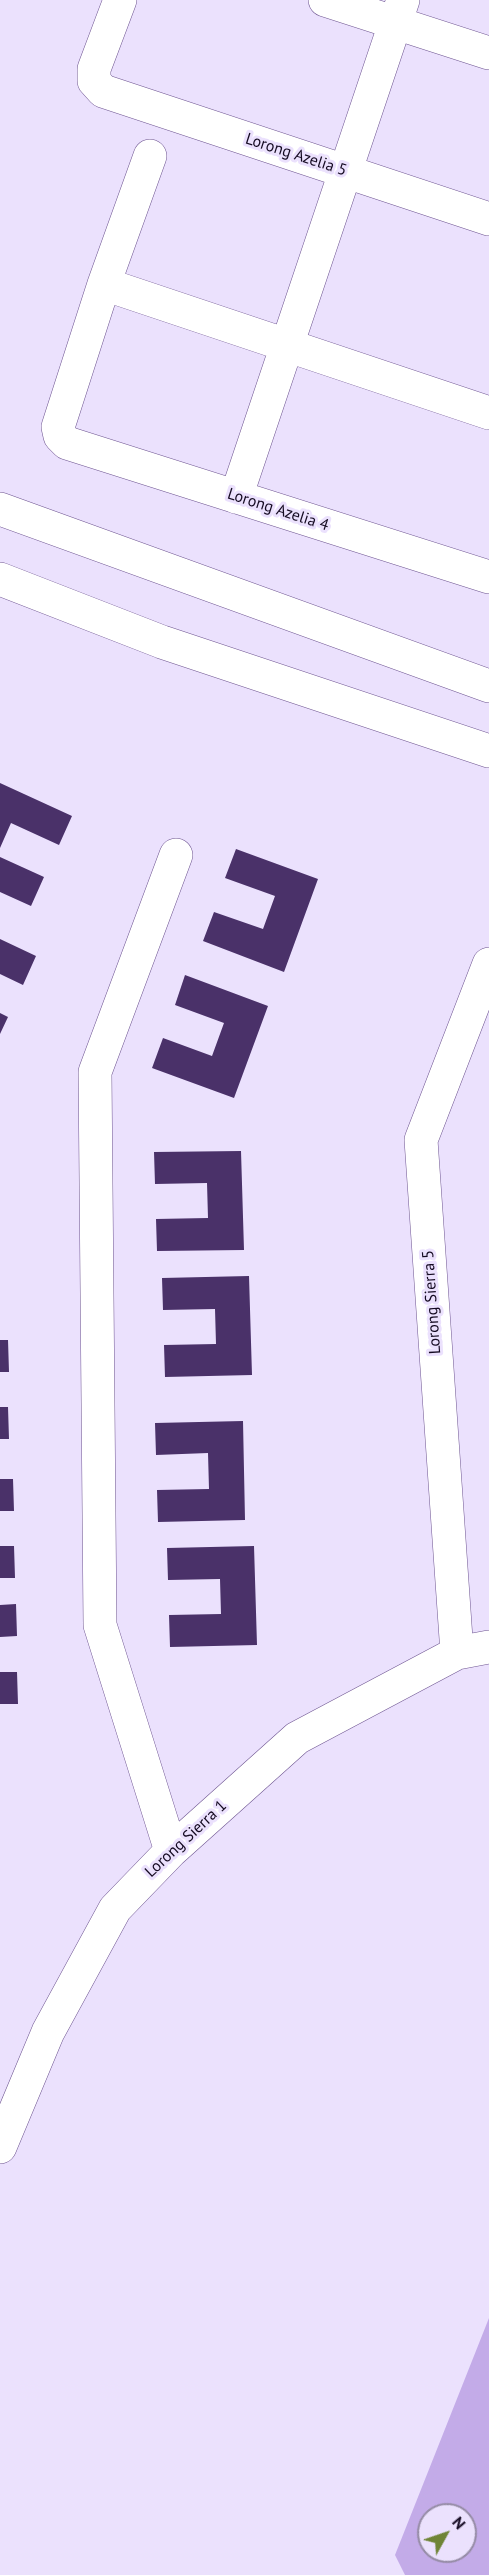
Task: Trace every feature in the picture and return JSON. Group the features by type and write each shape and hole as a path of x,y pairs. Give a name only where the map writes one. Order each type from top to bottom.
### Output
{"street":[{"name":"Lorong Azelia 5","path":"120,0 94,69 94,81 103,91 489,219"},
{"path":"325,0 399,11 489,53"},
{"path":"236,497 399,11"},
{"path":"150,156 104,284 489,413"},
{"name":"Lorong Azelia 4","path":"104,284 58,427 60,436 67,443 489,577"},
{"path":"0,509 419,663 489,686"},
{"path":"0,579 162,642 489,751"},
{"path":"171,1851 100,1625 95,1072 176,855"},
{"name":"Lorong Sierra 5","path":"457,1653 421,1140 489,964"},
{"name":"Lorong Sierra 1","path":"0,2147 48,2032 115,1910 171,1851 297,1738 457,1653 489,1647"}],"shaded area":[{"path":"489,2318 489,2575 405,2575 395,2555"}],"building":[{"path":"0,783 72,816 59,845 11,823 0,848"},
{"path":"236,849 318,879 284,972 203,941 214,912 263,929 275,896 225,878"},
{"path":"0,857 44,877 31,906 0,892"},
{"path":"0,939 36,956 23,985 0,974"},
{"path":"185,975 268,1006 234,1098 152,1068 163,1038 212,1056 224,1023 175,1005"},
{"path":"0,1013 8,1017 0,1034"},
{"path":"241,1151 244,1250 157,1251 156,1219 208,1218 207,1183 155,1184 154,1152"},
{"path":"249,1276 252,1375 165,1377 164,1345 216,1344 215,1309 163,1310 162,1278"},
{"path":"0,1340 8,1340 9,1372 0,1372"},
{"path":"0,1407 8,1407 9,1439 0,1439"},
{"path":"243,1421 245,1520 158,1522 157,1490 209,1489 208,1453 156,1455 155,1423"},
{"path":"0,1479 13,1479 14,1511 0,1511"},
{"path":"0,1546 14,1546 15,1578 0,1578"},
{"path":"254,1546 257,1645 170,1647 169,1615 221,1614 220,1579 168,1580 167,1548"},
{"path":"16,1604 17,1636 0,1637 0,1605"},
{"path":"0,1672 17,1672 18,1704 0,1704"}]}
